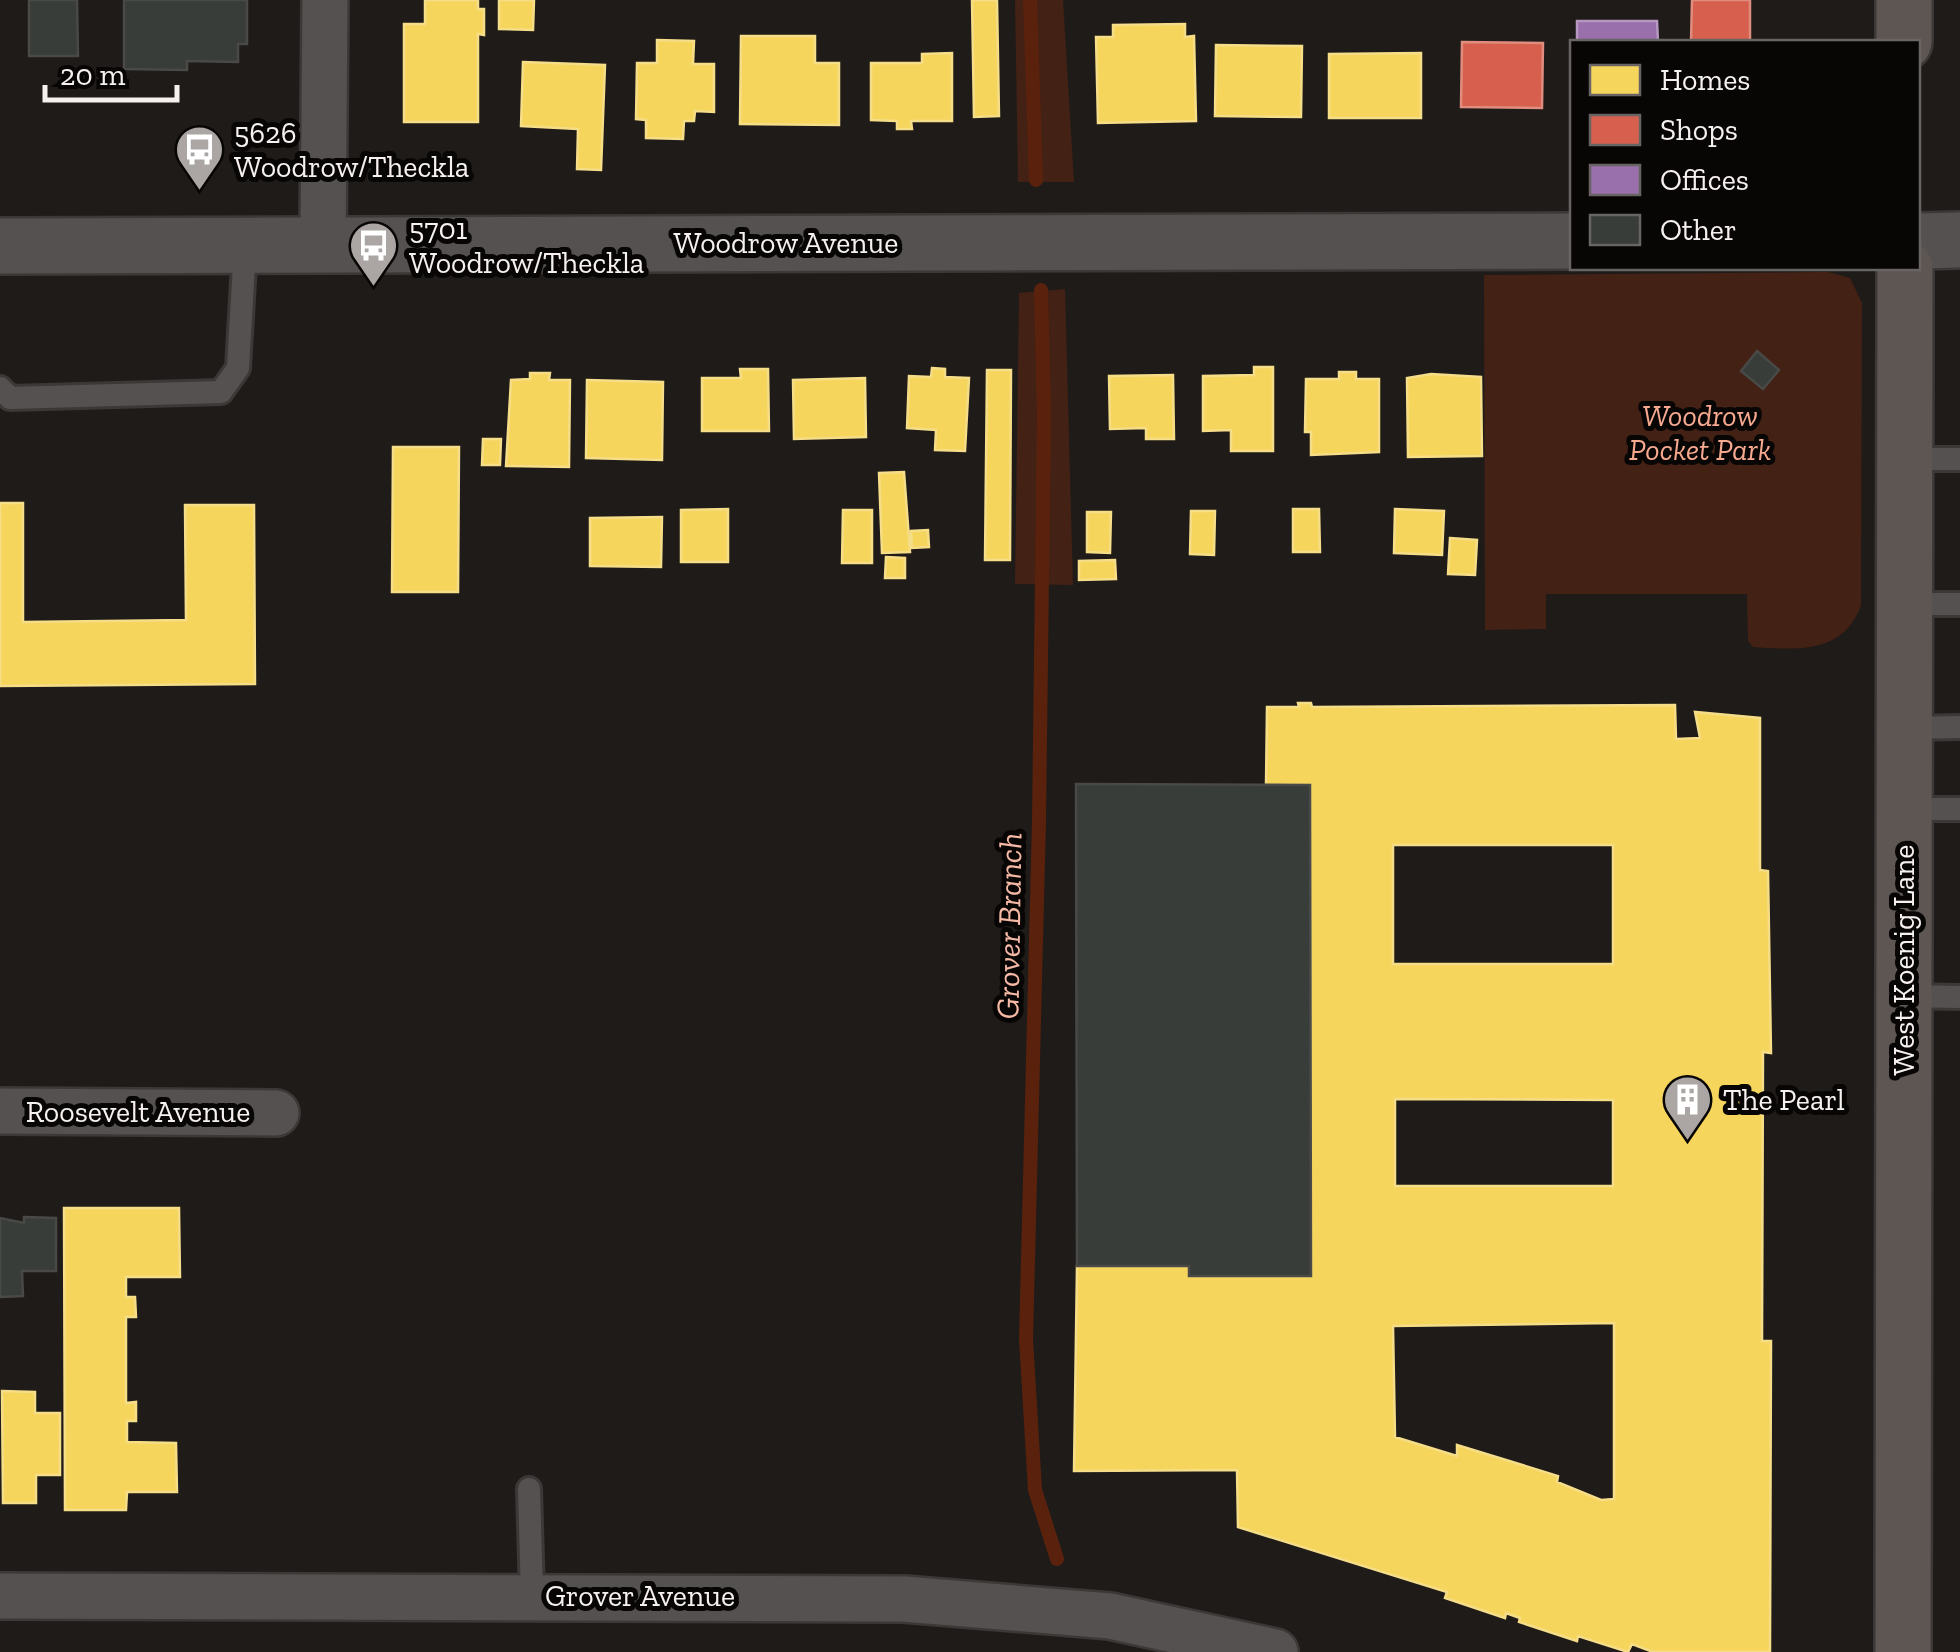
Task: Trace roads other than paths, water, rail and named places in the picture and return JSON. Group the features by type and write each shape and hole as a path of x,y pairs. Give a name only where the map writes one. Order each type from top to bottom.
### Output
{"main road":[{"path":"1904,0 1904,40"},
{"name":"West Koenig Lane","path":"1903,1652 1905,270"}],"street":[{"path":"324,244 325,0"},
{"path":"1920,241 1960,240"},
{"name":"Woodrow Avenue","path":"0,246 1570,241"},
{"name":"Roosevelt Avenue","path":"0,1111 276,1113"},
{"name":"Grover Avenue","path":"0,1596 818,1596 1006,1605 1164,1625 1275,1652"}],"lane":[{"path":"0,388 10,398 221,392 238,368 245,245"},
{"path":"1904,459 1960,459"},
{"path":"1904,604 1960,604"},
{"path":"1904,728 1960,726"},
{"path":"1904,809 1960,808"},
{"path":"1904,996 1960,997"},
{"path":"529,1489 532,1596"}],"waterway":[{"name":"Grover Branch","path":"1030,0 1036,180"},
{"name":"Grover Branch","path":"1041,290 1044,415 1039,821 1026,1339 1035,1490 1057,1559"}],"place":[{"name":"5626 Woodrow/Theckla","path":"199,192"},
{"name":"5701 Woodrow/Theckla","path":"374,288"},
{"name":"The Pearl","path":"1688,1142"}],"park label":[{"name":"Woodrow Pocket Park","path":"1700,433"}]}
